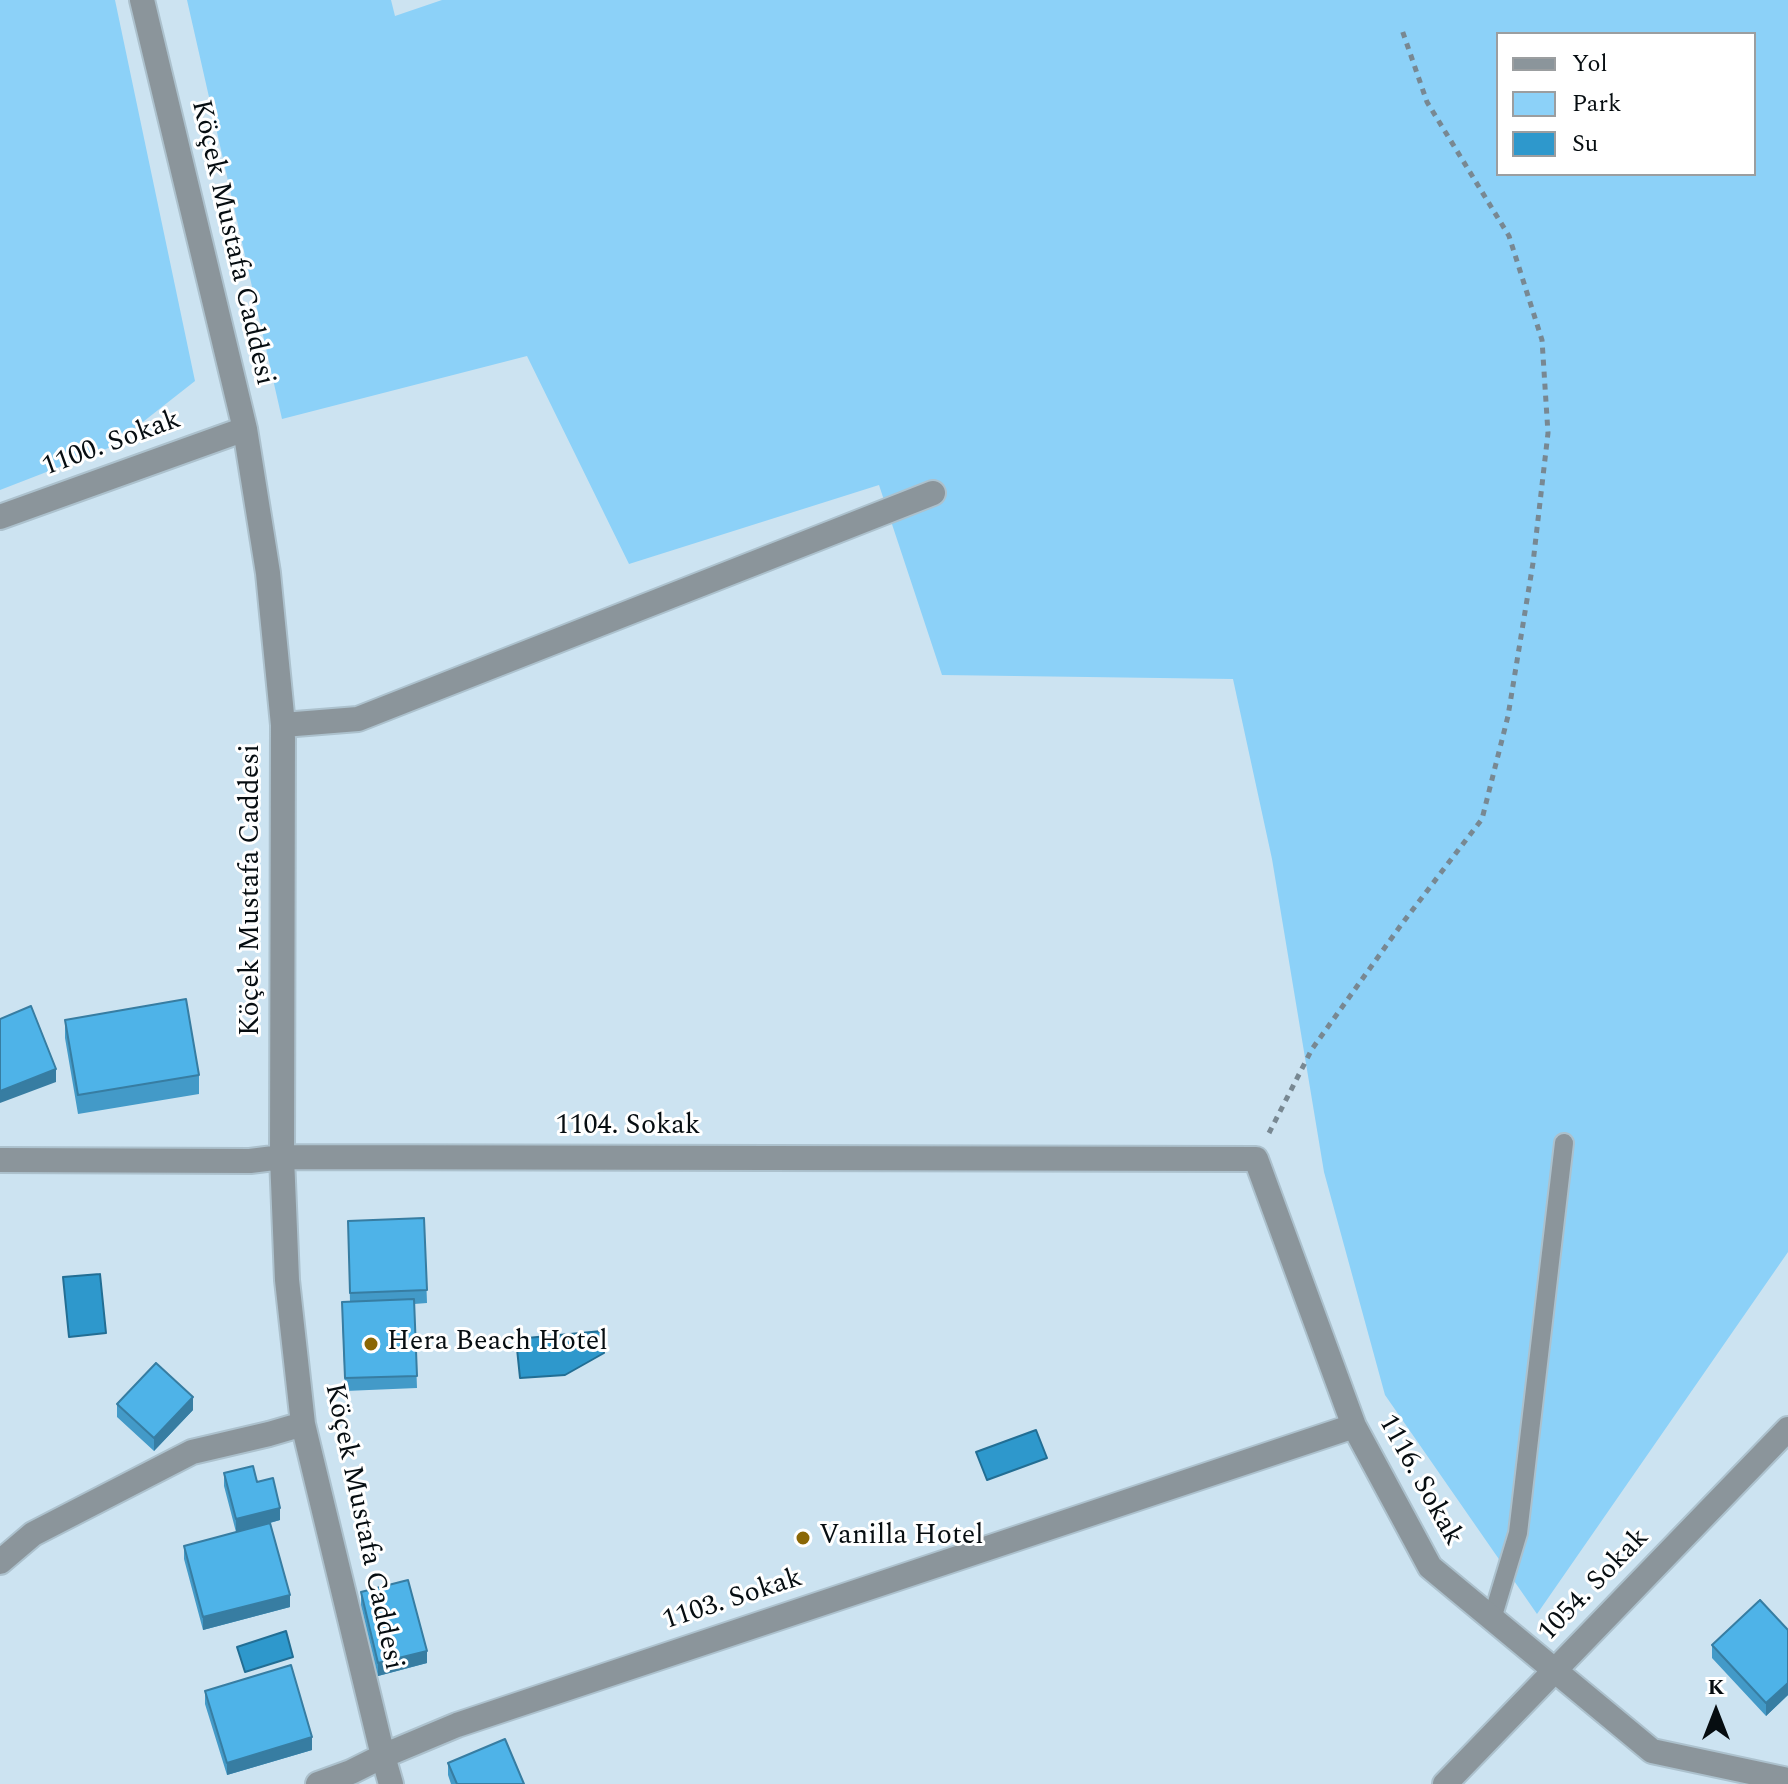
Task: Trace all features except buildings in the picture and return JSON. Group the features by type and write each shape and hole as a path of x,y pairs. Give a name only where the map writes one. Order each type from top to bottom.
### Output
{"street":[{"name":"Köçek Mustafa Caddesi","path":"142,0 245,429 268,573 283,725 282,1157 287,1280 303,1424 391,1784"},
{"name":"1100. Sokak","path":"0,517 245,429"},
{"path":"283,725 358,719 933,493"},
{"name":"1104. Sokak","path":"0,1160 250,1161 282,1157 1256,1159"},
{"name":"1116. Sokak","path":"1256,1159 1354,1426 1430,1567 1652,1751 1788,1780"},
{"path":"0,1562 33,1534 192,1452 303,1424"},
{"name":"1103. Sokak","path":"318,1784 457,1725 1354,1426"},
{"name":"1054. Sokak","path":"1445,1784 1788,1429"}],"lane":[{"path":"1492,1619 1518,1533 1564,1143"}],"path":[{"path":"1256,1159 1312,1049 1482,819 1508,716 1533,563 1548,433 1542,340 1509,236 1427,102 1401,27"}],"green space":[{"path":"0,0 115,0 195,381 111,447 0,490"},
{"path":"187,0 391,0 395,16 442,0 1788,0 1788,1252 1537,1614 1385,1395 1324,1172 1272,859 1233,679 942,675 879,485 629,564 527,356 282,419"}],"water":[{"path":"100,1274 106,1333 69,1337 63,1277"},
{"path":"602,1331 604,1353 565,1375 520,1378 516,1339"},
{"path":"1036,1430 1047,1458 987,1480 976,1452"},
{"path":"286,1631 293,1657 245,1672 237,1647"}],"place":[{"name":"Hera Beach Hotel","path":"371,1344"},
{"name":"Vanilla Hotel","path":"803,1538"}]}
